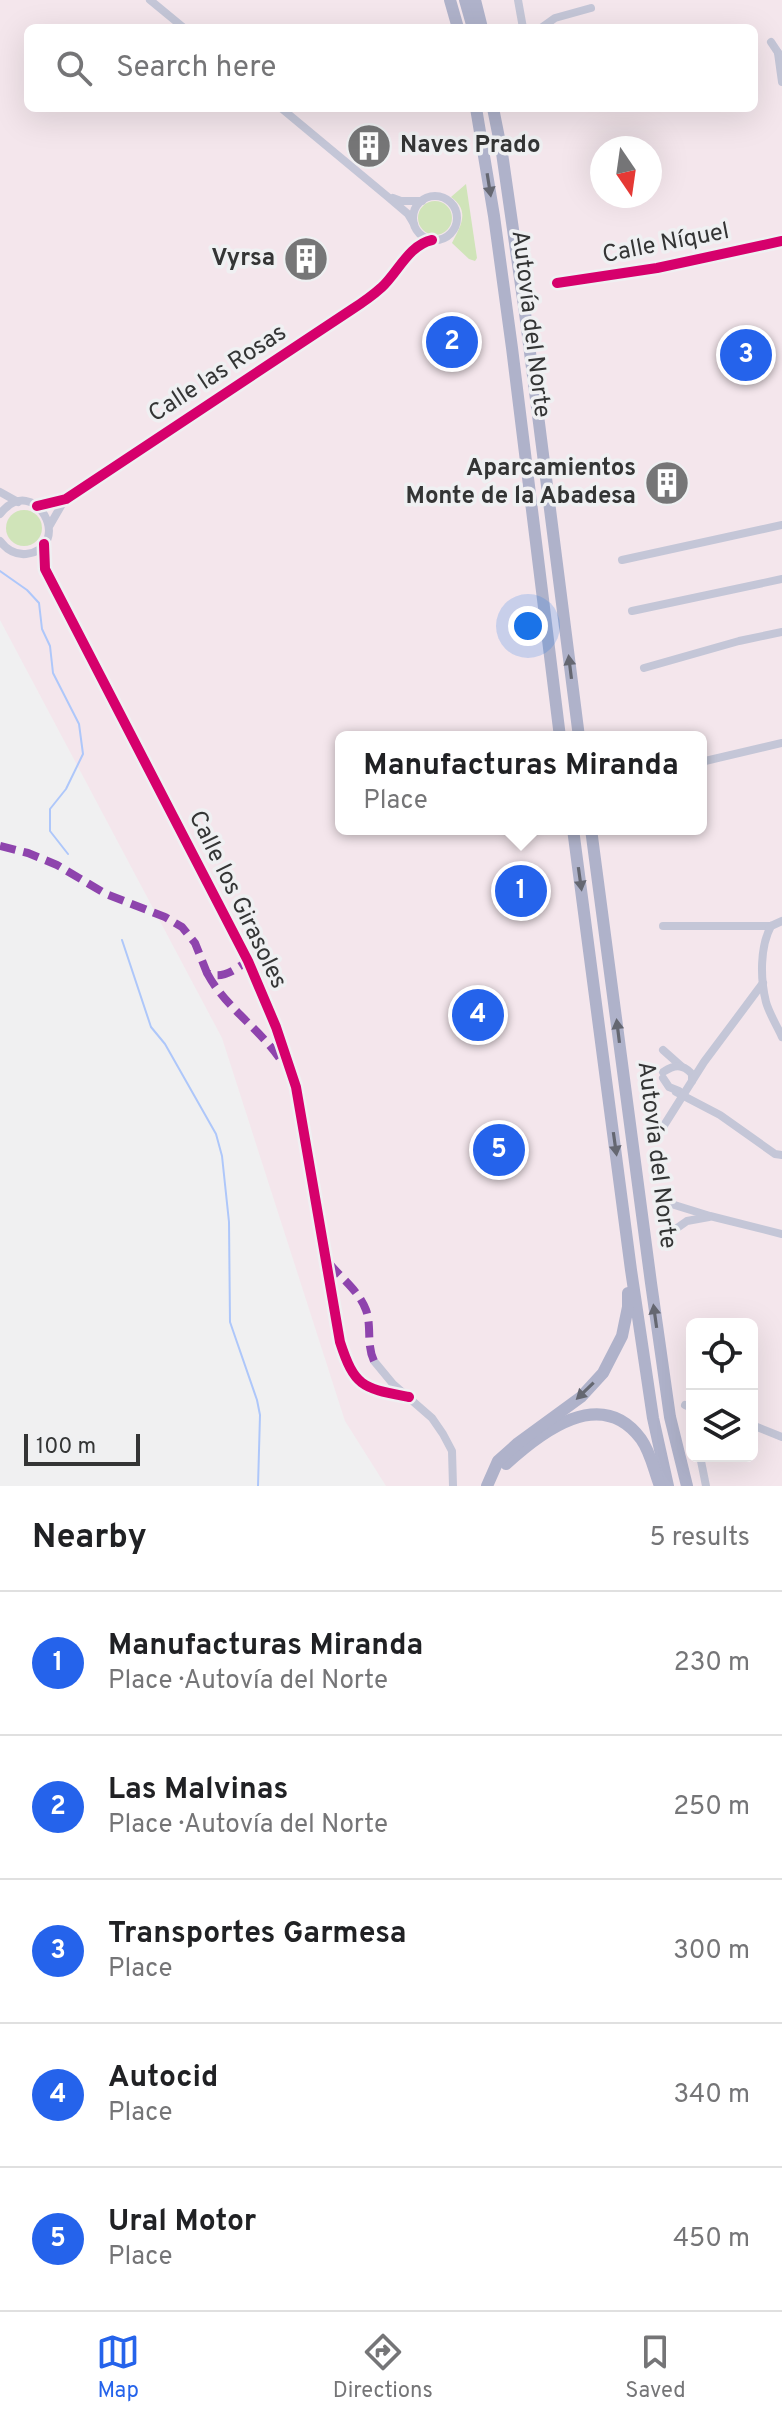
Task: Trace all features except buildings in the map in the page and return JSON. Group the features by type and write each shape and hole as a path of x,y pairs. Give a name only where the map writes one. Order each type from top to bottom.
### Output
{"highway":[{"path":"450,0 457,24"},
{"path":"465,0 472,24"},
{"path":"475,0 481,24"},
{"name":"Autovía del Norte","path":"477,112 512,348 559,731"},
{"name":"Autovía del Norte","path":"495,112 525,313 578,731"},
{"name":"Autovía del Norte","path":"574,835 653,1418 668,1486"},
{"name":"Autovía del Norte","path":"592,835 670,1417 687,1486"},
{"path":"487,1486 498,1461 581,1397 603,1373 613,1356 622,1336 628,1307 628,1242"},
{"path":"495,1486 507,1463 543,1433 572,1418 594,1415 607,1416 631,1427 648,1451 660,1486"}],"street":[{"path":"150,0 179,24"},
{"path":"518,0 522,24"},
{"path":"547,24 555,18 591,8"},
{"path":"771,42 780,55 782,82"},
{"path":"286,112 408,214 425,238 440,240 453,232 456,210 446,199 401,201 388,197"},
{"path":"414,225 415,211 422,201"},
{"name":"Calle las Rosas","path":"408,255 415,236 414,225"},
{"name":"Calle las Rosas","path":"37,506 66,499 369,298 384,286 408,255 424,242 432,240"},
{"name":"Calle Níquel","path":"557,283 657,268 782,241"},
{"path":"0,492 18,502 37,506 43,511 49,526"},
{"name":"Calle las Rosas","path":"44,544 49,526 66,499"},
{"path":"0,514 18,502"},
{"path":"622,560 782,525"},
{"name":"Calle los Girasoles","path":"0,541 8,550 35,559 45,569 248,961 276,1027 296,1087 340,1342 349,1369 361,1385 409,1397"},
{"path":"24,554 44,544"},
{"name":"Calle los Girasoles","path":"44,544 45,569"},
{"path":"632,611 782,579"},
{"path":"644,668 782,632"},
{"path":"707,761 782,743"},
{"path":"663,926 771,926 782,921"},
{"path":"771,926 763,942 763,983 766,1005 782,1037"},
{"path":"663,1127 680,1094 691,1084 763,983"},
{"path":"747,1004 757,1002 766,1005"},
{"path":"663,1050 692,1074 691,1084"},
{"path":"704,1062 695,1068 673,1066 663,1075 669,1087 720,1115 775,1154 782,1155"},
{"path":"668,1203 782,1234"},
{"path":"670,1233 687,1221 710,1216"},
{"path":"374,1361 393,1384 432,1418 450,1444 454,1464 453,1486"},
{"path":"758,1427 782,1437"},
{"path":"701,1462 706,1486"}],"shaded area":[{"path":"0,0 782,0 782,1486 386,1486 345,1421 222,1038 0,620"}],"green space":[{"path":"466,184 475,261 452,243 462,213 451,197"},
{"path":"435,201 447,206 452,218 447,230 435,235 423,230 418,218 423,206"},
{"path":"24,510 37,515 42,528 37,541 24,546 11,541 6,528 11,515"}],"waterway":[{"path":"0,571 27,590 39,603 53,673 79,724 83,754 66,789 50,809 50,831 68,854"},
{"path":"122,940 151,1027 165,1044 216,1134 222,1156 229,1222 230,1322 260,1415 258,1486"}],"marked path":[{"path":"0,846 57,865 106,894 165,917 182,927 195,943 207,973 224,974 248,961"},
{"path":"207,973 223,996 280,1059"},
{"path":"329,1263 363,1303 368,1316 374,1361"}],"cycle path":[{"path":"37,506 66,499 359,305 382,287 417,247 432,240"},
{"path":"557,283 657,268 782,241"},
{"path":"44,544 45,569 248,961 276,1027 296,1087 345,1357 363,1383 371,1388 409,1397"}],"place":[{"name":"Naves Prado","path":"369,146"},
{"name":"Vyrsa","path":"306,259"},
{"name":"Las Malvinas","path":"452,342"},
{"name":"Transportes Garmesa","path":"746,355"},
{"name":"Aparcamientos Monte de la Abadesa","path":"667,483"},
{"name":"Manufacturas Miranda","path":"521,891"},
{"name":"Autocid","path":"478,1015"},
{"name":"Ural Motor","path":"499,1150"}]}
